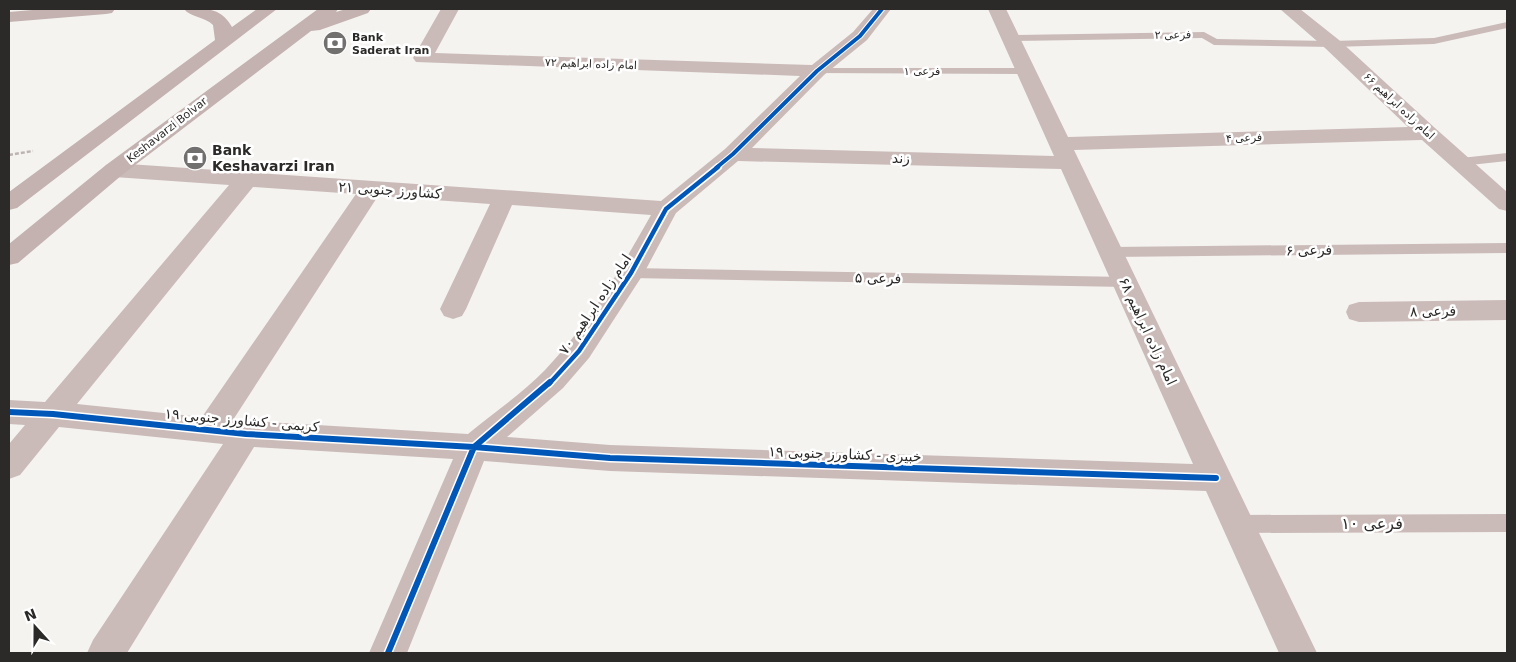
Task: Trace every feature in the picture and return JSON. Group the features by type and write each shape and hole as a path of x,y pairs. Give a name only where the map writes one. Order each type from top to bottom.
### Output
{"main road":[{"path":"9,17 106,9"},
{"path":"193,9 209,14 221,22 226,34 224,41"},
{"path":"9,203 268,9"},
{"name":"Keshavarzi Bolvar","path":"9,256 114,170 329,9"},
{"path":"245,26 280,24 302,31 362,9"}],"street":[{"name":"امام زاده ابراهیم ۷۲","path":"450,9 423,58 817,71"},
{"name":"امام زاده ابراهیم ۷۰","path":"388,653 474,447 553,380 579,351 632,273 666,209 732,154 817,71 860,36 882,9"},
{"name":"امام زاده ابراهیم ۶۸","path":"998,9 1298,653"},
{"name":"امام زاده ابراهیم ۶۶","path":"1289,9 1332,44 1427,133 1507,204"},
{"name":"فرعی ۴","path":"1065,153 1427,133"},
{"name":"زند","path":"732,154 1065,153"},
{"name":"کشاورز جنوبی ۲۱","path":"114,170 666,209"},
{"path":"9,466 246,180"},
{"path":"210,430 372,188"},
{"path":"453,309 504,198"},
{"name":"فرعی ۸","path":"1360,312 1507,310"},
{"name":"کریمی - کشاورز جنوبی ۱۹","path":"9,412 53,414 246,434 474,447"},
{"path":"106,653 246,434"},
{"name":"خبیری - کشاورز جنوبی ۱۹","path":"474,447 610,458 1216,478"}],"lane":[{"path":"1332,44 1434,41 1507,25"},
{"name":"فرعی ۲","path":"1011,38 1204,35 1214,42 1332,44"},
{"name":"فرعی ۱","path":"817,71 1026,71"},
{"path":"1461,162 1507,157"},
{"name":"فرعی ۶","path":"1111,252 1507,248"},
{"name":"فرعی ۵","path":"632,273 1125,282"},
{"name":"فرعی ۱۰","path":"1238,524 1507,522"}],"cycle path":[{"path":"388,653 474,447 553,380 579,351 631,273 666,209 733,154 817,71 860,36 882,9"},
{"path":"9,412 53,414 246,434 474,447 610,458 1216,478"}],"place":[{"name":"Bank Saderat Iran","path":"335,43"},
{"name":"Bank Keshavarzi Iran","path":"195,158"}]}
